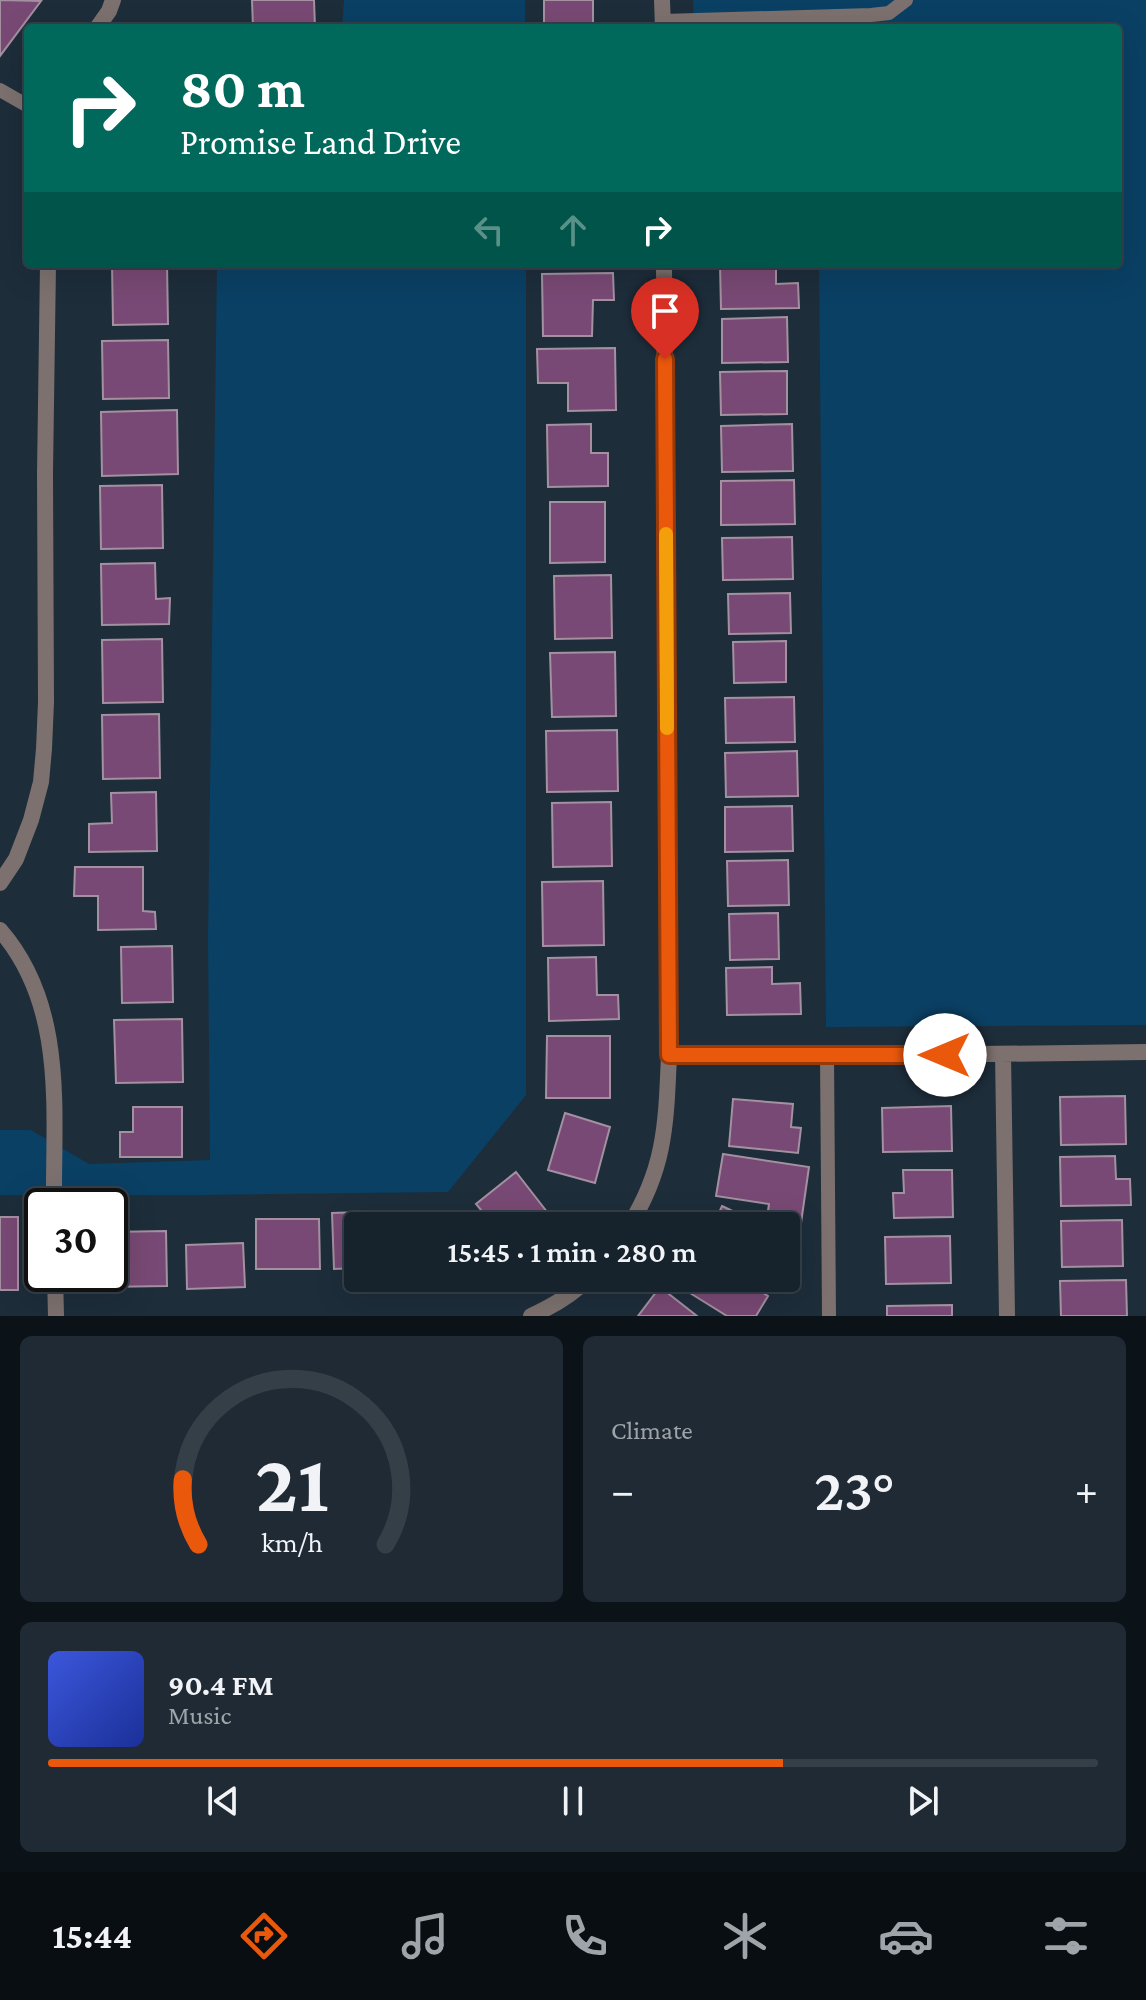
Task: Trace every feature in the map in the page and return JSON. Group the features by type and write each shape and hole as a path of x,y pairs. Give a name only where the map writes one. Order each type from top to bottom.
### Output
{"street":[{"path":"100,24 113,0"},
{"path":"662,0 663,24"},
{"path":"0,883 16,859 31,820 41,782 44,749 48,268"},
{"path":"637,1212 657,1166 665,1125 669,1055 664,268"},
{"path":"0,930 26,967 45,1018 55,1098 54,1188"},
{"path":"669,1055 1146,1052"},
{"path":"1003,1054 1007,1316"},
{"path":"55,1292 56,1316"},
{"path":"531,1316 574,1292"}],"lane":[{"path":"663,24 871,15 889,13 906,0"},
{"path":"0,90 24,104"},
{"path":"827,1056 829,1316"}],"shaded area":[{"path":"344,0 525,0 525,24 342,24"},
{"path":"693,0 1146,0 1146,1025 826,1027 819,268 1122,268 1122,24 694,24"},
{"path":"217,268 526,268 526,1095 448,1192 128,1195 128,1188 24,1188 24,1195 0,1195 0,1130 31,1130 89,1164 210,1160 208,939"}],"building":[{"path":"0,0 41,1 0,56"},
{"path":"252,0 314,0 315,24 253,24"},
{"path":"544,0 593,0 593,24 544,24"},
{"path":"112,268 167,268 168,324 113,325"},
{"path":"720,268 776,268 776,284 798,283 799,308 721,309"},
{"path":"613,273 614,300 593,300 592,336 543,336 542,274"},
{"path":"787,317 788,362 722,363 722,319"},
{"path":"168,340 169,398 103,399 102,341"},
{"path":"615,348 616,410 568,411 568,383 538,383 537,349"},
{"path":"787,371 787,414 721,415 720,372"},
{"path":"177,410 178,474 102,476 101,412"},
{"path":"591,424 591,453 608,453 608,486 548,487 547,425"},
{"path":"792,424 793,471 722,472 721,426"},
{"path":"794,480 795,524 721,525 721,481"},
{"path":"162,485 163,548 101,549 100,486"},
{"path":"550,502 605,502 605,562 550,563"},
{"path":"792,537 793,579 723,580 722,538"},
{"path":"155,563 156,599 170,598 169,624 102,625 101,564"},
{"path":"611,575 612,638 555,639 554,576"},
{"path":"790,593 791,633 729,634 728,594"},
{"path":"162,639 163,702 103,703 102,640"},
{"path":"786,641 786,682 734,683 733,642"},
{"path":"615,652 616,716 552,717 550,653"},
{"path":"794,697 795,742 726,743 725,698"},
{"path":"159,714 160,778 103,779 102,715"},
{"path":"617,730 618,791 547,792 546,731"},
{"path":"797,751 798,796 726,797 725,753"},
{"path":"156,792 157,851 89,852 89,824 112,823 111,793"},
{"path":"611,802 612,866 553,867 552,803"},
{"path":"792,806 793,851 725,852 725,807"},
{"path":"788,860 789,905 728,906 727,861"},
{"path":"75,867 143,867 143,911 155,912 156,929 98,930 98,896 74,896"},
{"path":"603,881 604,945 543,946 542,882"},
{"path":"778,913 779,959 730,960 729,914"},
{"path":"172,946 173,1002 122,1003 121,947"},
{"path":"596,957 597,995 618,995 619,1019 549,1021 548,958"},
{"path":"772,967 772,984 800,983 801,1014 727,1015 726,968"},
{"path":"182,1019 183,1082 116,1083 114,1020"},
{"path":"547,1036 610,1036 610,1098 546,1098"},
{"path":"1125,1096 1126,1144 1061,1145 1060,1097"},
{"path":"733,1099 793,1104 791,1127 801,1128 798,1153 729,1146"},
{"path":"951,1106 952,1151 883,1152 882,1108"},
{"path":"133,1107 182,1107 182,1157 120,1157 120,1132 133,1132"},
{"path":"565,1113 610,1127 595,1183 548,1170"},
{"path":"723,1154 809,1167 801,1223 800,1212 768,1212 769,1204 716,1196"},
{"path":"1115,1156 1116,1179 1130,1179 1131,1205 1061,1206 1060,1157"},
{"path":"903,1170 952,1170 953,1217 894,1218 893,1193 904,1193"},
{"path":"516,1172 547,1212 483,1212 476,1204"},
{"path":"722,1206 735,1212 719,1212"},
{"path":"332,1213 344,1213 344,1269 334,1269"},
{"path":"0,1217 18,1217 18,1290 0,1290"},
{"path":"256,1219 319,1219 320,1269 256,1269"},
{"path":"1122,1220 1123,1266 1062,1267 1061,1221"},
{"path":"166,1231 167,1286 128,1287 128,1232"},
{"path":"950,1236 951,1283 886,1284 885,1237"},
{"path":"243,1243 245,1287 187,1289 186,1245"},
{"path":"1126,1280 1127,1316 1061,1316 1060,1281"},
{"path":"656,1292 666,1292 697,1316 638,1316"},
{"path":"688,1292 762,1292 768,1296 756,1316 727,1316"},
{"path":"952,1305 952,1316 887,1316 887,1306"}],"slow traffic":[{"path":"666,534 667,728"}],"route":[{"path":"665,359 669,1055 945,1055"}]}
